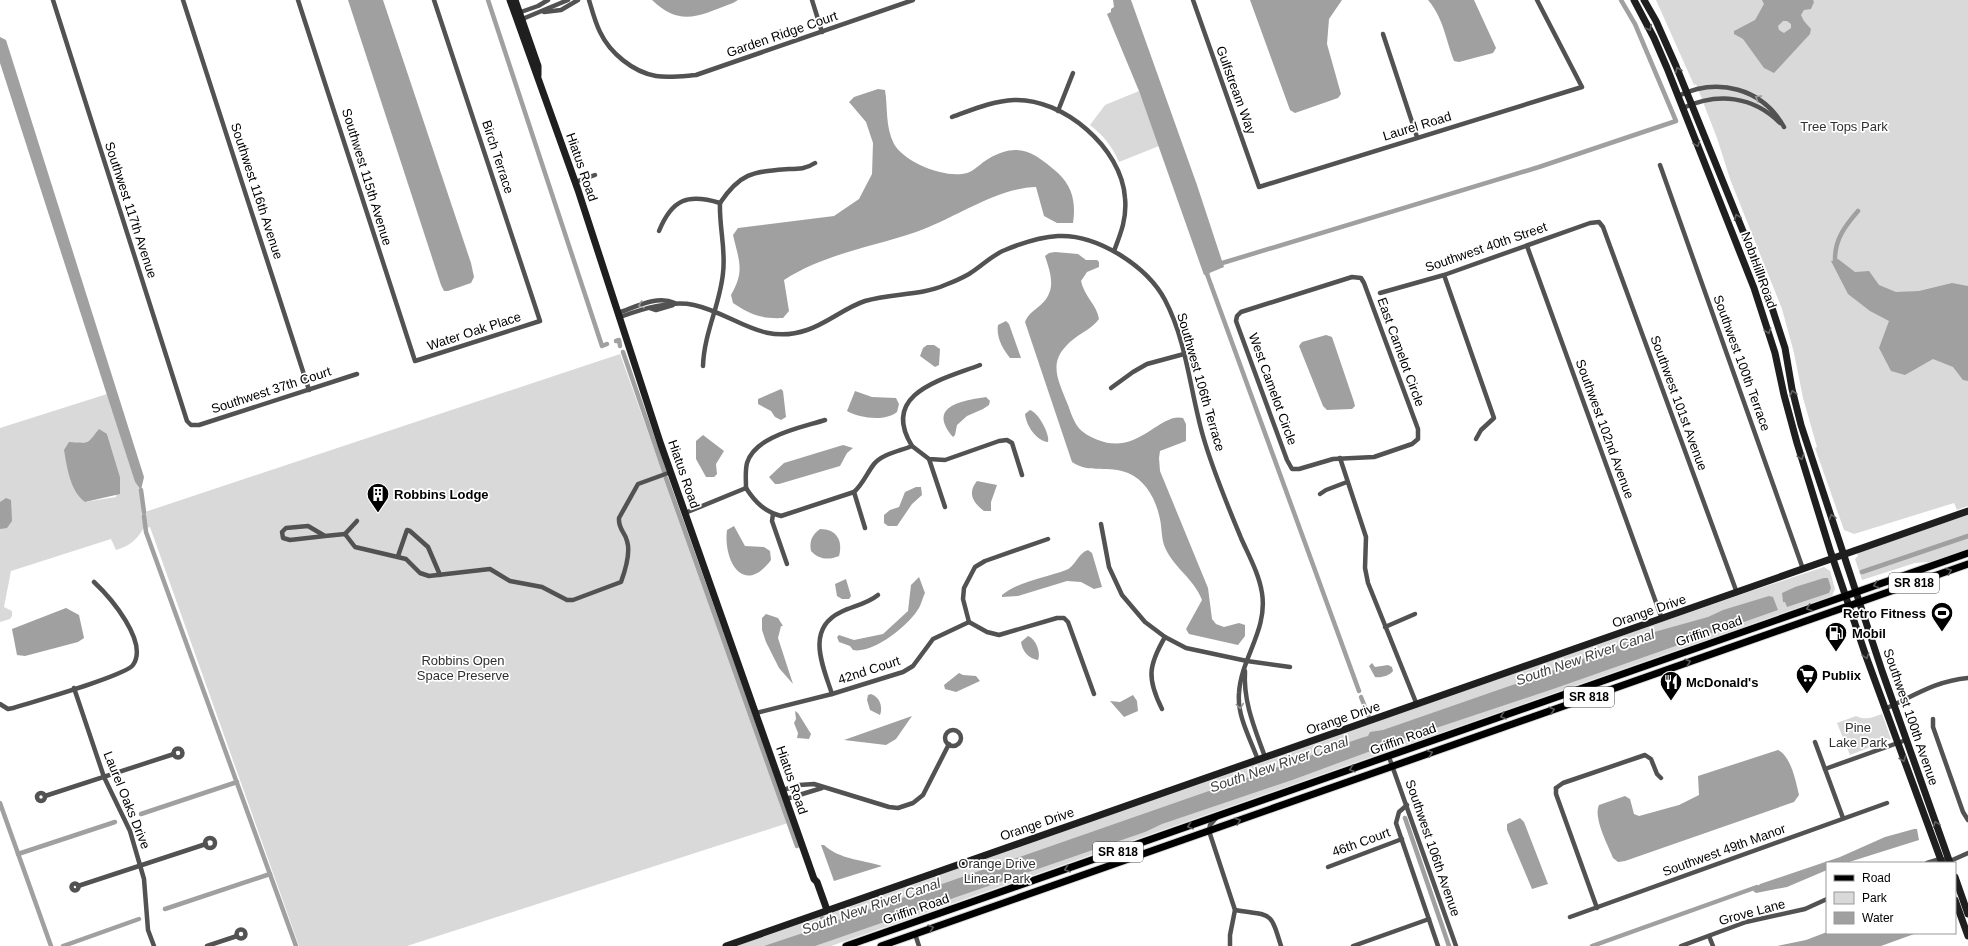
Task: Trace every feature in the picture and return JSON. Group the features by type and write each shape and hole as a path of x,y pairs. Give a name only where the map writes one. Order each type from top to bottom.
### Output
{"main road":[{"name":"Griffin Road","path":"846,946 1968,553"},
{"name":"Griffin Road","path":"881,946 1968,564"},
{"path":"1642,678 1644,672 1658,662"},
{"path":"1609,690 1619,675"}],"street":[{"name":"Southwest 117th Avenue","path":"53,0 187,421 191,425"},
{"name":"Southwest 116th Avenue","path":"183,0 309,390"},
{"name":"Southwest 115th Avenue","path":"298,0 414,362"},
{"name":"Birch Terrace","path":"434,0 540,322"},
{"name":"Hiatus Road","path":"510,0 518,17 533,68 538,75 575,182 685,513 814,879 813,884 824,911"},
{"name":"Hiatus Road","path":"516,0 518,17"},
{"path":"518,17 548,0"},
{"path":"540,13 562,1 568,0"},
{"path":"518,17 552,12 578,0"},
{"name":"Garden Ridge Court","path":"589,0 600,32 609,46 624,62 642,72 656,76 676,77 696,75 913,0"},
{"path":"812,0 822,32"},
{"name":"Gulfstream Way","path":"1193,0 1259,187"},
{"name":"Laurel Road","path":"1259,187 1582,87 1536,0"},
{"name":"Nob Hill Road","path":"1634,0 1654,38 1683,108 1759,302 1775,353 1784,395 1797,443 1833,558"},
{"name":"Nob Hill Road","path":"1644,0 1664,37 1764,283 1785,348 1792,389 1801,425 1843,555"},
{"path":"562,1 565,7"},
{"path":"1383,34 1417,137"},
{"path":"1058,111 1073,73"},
{"path":"1678,96 1706,87 1729,88 1751,94 1770,106 1777,114 1784,127 1770,114 1757,105 1742,100 1722,98 1692,104 1683,108"},
{"path":"952,117 985,105 1014,100 1040,104 1058,111 1079,124 1103,144 1118,168 1126,197 1124,225 1114,251"},
{"path":"704,366 704,349 723,274 725,251 720,221 720,203 732,186 745,176 759,172 807,168 815,163"},
{"name":"Southwest 100th Terrace","path":"1660,165 1803,569"},
{"path":"575,182 595,175"},
{"path":"659,231 665,216 675,206 688,198 703,198 720,203"},
{"name":"Southwest 40th Street","path":"1380,293 1444,275 1590,223 1599,222"},
{"name":"Southwest 101st Avenue","path":"1599,222 1603,227 1737,593"},
{"name":"Southwest 106th Terrace","path":"619,315 659,300 668,300 676,303 694,305 714,312 756,331 773,335 789,334 806,331 823,323 842,310 866,301 942,287 970,274 1002,251 1028,241 1060,236 1087,240 1114,251 1142,271 1164,298 1176,325 1204,438 1220,484 1258,574 1263,595 1262,616 1257,638 1240,680 1240,710 1258,760"},
{"name":"Southwest 102nd Avenue","path":"1527,246 1662,619"},
{"path":"1444,275 1494,418 1482,430 1476,439"},
{"name":"West Camelot Circle","path":"1340,458 1320,461 1299,469 1292,469 1287,460 1236,321 1237,316 1241,312 1357,277"},
{"name":"East Camelot Circle","path":"1340,458 1374,457 1412,444 1418,439 1418,429 1364,283 1361,278 1357,277"},
{"path":"619,315 676,303"},
{"name":"Water Oak Place","path":"414,362 540,322"},
{"path":"1111,388 1147,364 1184,354"},
{"path":"945,507 928,459 912,446 907,439 904,416 907,404 912,396 932,383 980,365"},
{"name":"Southwest 37th Court","path":"191,425 199,425 357,374"},
{"path":"825,420 765,441 754,449 747,463 746,488 753,499 772,514 781,516 854,492 860,487 874,463 880,458 912,446"},
{"path":"928,459 945,460 999,441 1007,440 1012,443 1022,476"},
{"path":"1340,458 1366,537 1365,568 1368,583 1417,705"},
{"path":"345,534 355,547 406,559 420,573 429,576 490,569 510,581 542,587 568,600 573,600 617,585 621,582 628,548 627,540 618,524 619,518 638,484 671,472"},
{"path":"1320,494 1326,490 1347,482"},
{"path":"685,513 746,488"},
{"path":"854,492 865,528"},
{"name":"Orange Drive","path":"726,946 1968,512"},
{"path":"772,514 772,520 787,564"},
{"path":"325,536 308,526 286,528 282,532 284,538 290,540 345,534 357,521"},
{"path":"1101,524 1109,567 1122,595 1145,622 1165,637 1186,648 1246,663 1290,667"},
{"path":"398,556 405,534 407,530 410,531 428,547 440,575"},
{"path":"1048,539 985,561 975,567 964,588 963,599 969,622 987,632 999,635 1057,618 1064,618 1068,622 1094,694"},
{"name":"Southwest 100th Avenue","path":"1843,555 1906,740 1945,862"},
{"name":"Southwest 100th Avenue","path":"1833,558 1885,709 1945,862"},
{"path":"0,704 8,709 13,708 128,670 133,665 137,654 137,649 124,616 114,601 94,582"},
{"path":"832,694 819,653 819,639 822,630 836,614 870,601 878,596"},
{"path":"1385,627 1415,614"},
{"name":"42nd Court","path":"756,713 832,694 904,672 913,666 933,639 969,622"},
{"path":"1162,709 1153,691 1151,669 1156,651 1165,637"},
{"name":"Southwest 106th Terrace","path":"1246,663 1245,692 1251,717 1265,758"},
{"path":"1885,709 1929,687 1952,680 1968,678"},
{"name":"Laurel Oaks Drive","path":"74,688 104,777 130,831 144,878 148,930 154,946"},
{"path":"1933,720 1933,727 1941,750 1963,812 1968,820"},
{"path":"1825,769 1906,740"},
{"path":"1815,742 1843,818"},
{"path":"783,790 807,784 814,784 822,788 889,807 905,807 919,800 923,795 949,744"},
{"path":"45,796 174,754"},
{"path":"1597,908 1554,787 1640,757 1648,756 1652,760 1657,774 1661,778"},
{"name":"Southwest 106th Avenue","path":"1389,757 1456,946"},
{"path":"786,799 822,788"},
{"name":"Southwest 49th Manor","path":"1570,918 1843,818 1887,804"},
{"path":"1407,805 1398,812 1396,819 1438,946"},
{"path":"1219,816 1210,825 1209,831 1235,910 1230,935 1230,946"},
{"name":"46th Court","path":"1328,867 1402,839"},
{"path":"78,886 206,844"},
{"path":"1945,862 1968,853"},
{"path":"1956,880 1968,914"},
{"name":"Grove Lane","path":"1682,946 1746,922 1805,909 1826,899"},
{"path":"1956,903 1968,936"},
{"path":"1235,910 1268,915 1273,921 1281,946"},
{"path":"1353,946 1429,919"},
{"path":"915,934 919,946"},
{"path":"207,946 237,936"},
{"path":"1709,936 1713,946"}],"green space":[{"name":"Tree Tops Park","path":"1656,0 1968,0 1968,506 1957,510 1954,503 1854,534 1844,530 1815,448 1817,447 1803,398 1794,353 1782,309 1730,179 1717,138 1696,84 1694,85"},
{"path":"1139,91 1159,146 1119,162 1107,142 1090,125 1105,105"},
{"name":"Robbins Open Space Preserve","path":"620,354 788,823 407,946 299,946 150,527 143,529 138,537 128,545 116,550 111,539 11,571 4,607 12,611 12,616 10,619 0,622 0,428 107,394 135,482 141,490 145,512","holes":["97,434 107,434 120,477 116,497 85,502 70,474 70,461 73,442 83,443 89,441"]},
{"path":"1968,515 1968,549 1930,562 1915,563 1862,580 1855,559 1858,556 1857,553"},
{"name":"Orange Drive Linear Park","path":"1824,567 1830,571 1835,589 1832,596 831,946 732,946 1745,593"},
{"name":"Pine Lake Park","path":"1882,714 1891,739 1850,755 1837,723 1856,716 1866,718"}],"water":[{"path":"348,0 383,0 471,263 474,277 471,283 448,291 444,291 441,285"},
{"path":"652,0 738,0 701,15 682,16 672,14 662,9"},
{"path":"1113,0 1131,0 1197,185 1224,267 1207,274 1204,275 1139,91 1107,14 1111,12 1111,9 1114,7"},
{"path":"1250,0 1342,0 1329,19 1327,44 1341,94 1338,98 1295,113 1290,110"},
{"path":"1428,0 1474,0 1496,48 1493,53 1459,62 1454,61 1441,21"},
{"path":"1762,0 1813,0 1814,2 1811,9 1804,10 1801,15 1811,29 1810,34 1774,73 1764,68 1743,39 1734,34 1734,31 1755,20 1764,4","holes":["1783,21 1787,21 1791,24 1791,28 1784,33 1779,30 1778,26"]},
{"path":"0,37 6,40 144,477 141,490 135,482 0,63"},
{"path":"878,89 885,90 888,124 891,137 899,151 907,157 927,168 948,174 958,174 970,172 988,159 999,154 1008,151 1025,151 1041,159 1058,173 1067,184 1074,203 1073,223 1057,223 1044,216 1036,187 1006,193 990,198 916,232 832,257 799,271 784,280 789,311 783,318 763,317 745,311 733,303 731,295 738,279 740,266 733,235 738,228 834,216 859,199 872,174 873,143 866,122 849,102 854,97"},
{"path":"1055,252 1078,254 1086,260 1097,260 1099,262 1099,267 1087,272 1081,281 1096,309 1099,319 1066,346 1057,361 1056,369 1060,386 1075,423 1082,431 1091,437 1112,443 1125,442 1147,433 1166,421 1174,418 1183,418 1186,424 1186,441 1160,451 1160,471 1208,588 1212,619 1216,624 1224,627 1239,623 1245,625 1245,636 1238,645 1189,634 1186,629 1202,600 1194,585 1172,560 1168,553 1163,542 1160,519 1155,502 1144,485 1128,473 1114,470 1085,468 1072,462 1025,322 1030,314 1048,296 1051,278 1045,256 1049,253"},
{"path":"1838,259 1855,272 1869,271 1879,285 1896,292 1919,291 1952,283 1968,286 1968,381 1963,380 1953,367 1933,359 1905,375 1891,371 1879,348 1889,321 1870,311 1848,294 1831,261"},
{"path":"1006,321 1009,324 1021,358 1010,358 1001,343 998,334 998,325"},
{"path":"1326,335 1332,337 1354,402 1355,406 1352,409 1327,410 1323,406 1299,346 1302,342"},
{"path":"927,345 934,345 940,349 939,365 935,367 920,356 923,348"},
{"path":"781,389 783,391 786,417 781,420 775,417 771,411 758,404 758,399"},
{"path":"855,391 872,397 896,398 899,404 897,412 886,417 872,418 858,416 847,411"},
{"path":"986,397 990,401 989,405 967,416 957,425 955,435 953,437 946,427 944,418 945,412 950,407 958,403"},
{"path":"1030,410 1037,415 1043,424 1048,442 1039,439 1032,432 1027,423 1025,414"},
{"path":"99,429 107,434 120,477 120,494 85,502 76,492 70,478 64,450 69,442 87,442"},
{"path":"703,435 724,451 716,464 717,474 714,477 706,477 696,459 696,441"},
{"path":"843,445 853,448 847,453 840,466 779,484 775,484 769,477 784,463"},
{"path":"977,481 997,485 991,502 991,511 984,511 974,501 972,490"},
{"path":"916,487 921,487 922,495 912,504 897,526 888,526 884,523 884,515 890,510 899,507 905,492"},
{"path":"6,498 11,500 12,521 7,528 0,529 0,502"},
{"path":"734,526 745,546 764,547 770,551 771,560 761,571 752,575 744,575 737,570 732,562 728,553 727,530"},
{"path":"820,529 831,531 835,534 840,545 839,556 832,558 821,558 811,551 810,544 812,538"},
{"path":"1088,550 1092,553 1102,587 1094,589 1081,582 1067,581 1018,596 1002,597 1002,595 1016,586 1066,570"},
{"path":"919,577 925,593 918,609 897,631 879,644 861,650 853,650 850,646 839,642 837,637 839,635 854,640 883,634 908,611 911,585"},
{"path":"1828,578 1831,588 1829,593 1787,607 1785,602 1783,602 1782,593 1795,587"},
{"path":"846,579 851,596 849,599 842,599 837,596 835,584"},
{"path":"1769,596 1773,597 1778,610 1556,688 1385,745 1383,747 1385,751 1375,755 1374,751 1368,752 1295,779 1162,824 1145,832 815,946 764,946 818,928 822,924 821,922 825,921 826,924 830,923 1368,736 1370,732 1383,730 1541,675 1647,634 1708,617 1723,610"},
{"path":"66,608 79,615 84,638 78,642 25,656 17,655 12,629"},
{"path":"766,614 778,618 783,626 781,626 778,638 793,684 779,668 766,642 762,630 762,618"},
{"path":"1028,636 1037,646 1039,654 1038,660 1026,654 1023,648 1021,642"},
{"path":"1372,663 1375,667 1388,665 1392,667 1393,671 1385,676 1375,677 1369,666"},
{"path":"959,673 963,675 976,676 980,681 956,692 945,689 944,685"},
{"path":"871,694 879,700 881,709 880,715 870,710 867,700 868,695"},
{"path":"1133,695 1137,701 1138,711 1124,717 1110,701 1120,702"},
{"path":"795,711 798,713 811,734 809,739 797,738 798,733 794,723 796,719"},
{"path":"912,716 896,739 886,745 844,740"},
{"path":"1778,750 1783,753 1790,763 1799,795 1794,802 1625,861 1618,862 1613,858 1599,824 1599,805 1625,796 1630,799 1634,814 1639,816 1679,805 1699,795 1698,776"},
{"path":"1520,818 1524,822 1548,884 1532,889 1507,830 1507,824"},
{"path":"1917,829 1919,840 1849,862 1826,862 1826,870 1787,887 1756,893 1753,891 1760,884 1840,857 1885,837"},
{"path":"821,845 824,845 837,854 882,866 834,881"},
{"path":"1826,932 1826,934 1914,934 1881,946 1777,946 1806,940"}],"waterway":[{"path":"488,0 602,346 607,344"},
{"path":"1219,264 1539,167 1676,121 1635,24 1621,0"},
{"path":"1835,259 1835,252 1839,239 1849,222 1858,211"},
{"path":"1209,269 1207,274 1359,691"},
{"path":"616,341 619,340 620,346"},
{"path":"623,352 664,471"},
{"path":"666,478 797,846"},
{"path":"141,490 144,512"},
{"path":"144,516 146,532 296,946"},
{"name":"South New River Canal","path":"1862,572 1968,536"},
{"path":"1361,697 1369,717"},
{"path":"141,814 237,782"},
{"path":"0,803 51,946"},
{"path":"1405,818 1449,946"},
{"path":"18,854 115,822"},
{"path":"165,909 270,874"},
{"path":"1592,946 1757,887"},
{"path":"822,918 825,927"},
{"path":"63,946 139,919"}],"place":[{"name":"Robbins Lodge","path":"378,514"},
{"name":"Retro Fitness","path":"1942,632"},
{"name":"Mobil","path":"1836,652"},
{"name":"Publix","path":"1807,694"},
{"name":"McDonald's","path":"1671,702"}]}
